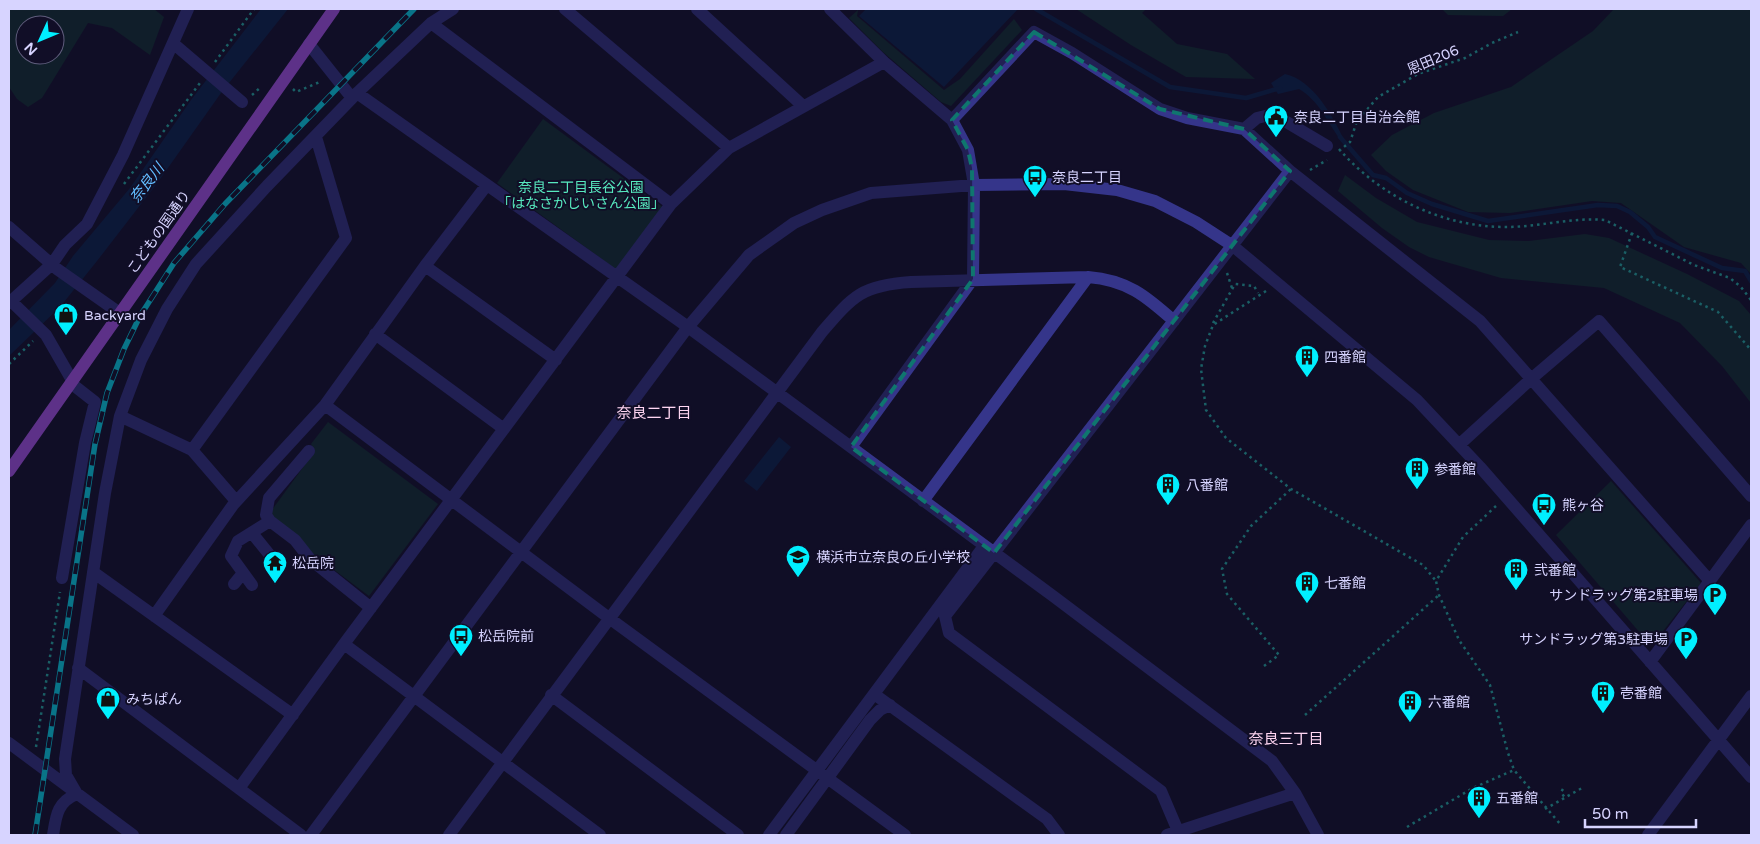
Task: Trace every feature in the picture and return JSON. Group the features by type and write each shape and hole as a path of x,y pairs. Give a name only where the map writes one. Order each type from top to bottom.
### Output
{"main road":[{"name":"こどもの国通り","path":"9,471 334,9"}],"street":[{"path":"62,578 85,443 95,402 72,383 42,331 10,302 54,267 65,245 87,224 123,155 188,9"},
{"path":"77,794 66,775 64,759 105,493 120,416 141,360 167,309 196,264 354,96 431,23 453,9"},
{"path":"565,9 729,148"},
{"path":"697,9 803,106"},
{"path":"836,11 884,62 952,120 968,150 974,185 973,279 851,448"},
{"path":"431,23 671,204"},
{"path":"952,120 1034,32 1072,53 1160,109 1187,118 1244,129 1294,174 1480,321 1710,581"},
{"path":"174,44 242,102"},
{"path":"309,44 354,96 688,327 1272,761 1296,793 1318,835"},
{"path":"240,787 671,204 729,148 884,62"},
{"path":"1244,129 1257,118 1273,114 1328,152"},
{"path":"192,450 346,238 316,137"},
{"path":"769,835 927,623 989,550 1294,174"},
{"path":"311,835 688,327 749,255 794,223 822,210 872,193 974,185 1064,184 1117,190 1156,201 1196,222 1234,246 1387,373 1460,444 1751,777"},
{"path":"154,616 236,501 325,405 424,266 486,186"},
{"path":"9,227 54,267 120,314"},
{"path":"424,266 556,360"},
{"path":"449,835 822,332 847,302 861,292 888,284 973,279 1088,276 1106,278 1125,284 1150,299 1174,322"},
{"path":"923,501 1088,276"},
{"path":"1460,444 1531,379 1599,321 1751,496"},
{"path":"375,334 504,429"},
{"path":"325,405 609,618 828,780 906,835"},
{"path":"120,416 192,450 236,501"},
{"path":"309,451 269,498 266,515 270,521 295,540 310,560 372,608"},
{"path":"252,586 231,556 238,541 270,521"},
{"path":"1650,662 1751,525"},
{"path":"252,533 273,559"},
{"path":"989,550 945,616 949,632 1161,790 1173,833 1296,793"},
{"path":"94,572 293,715"},
{"path":"234,584 243,573"},
{"path":"927,623 947,627"},
{"path":"344,644 600,835"},
{"path":"78,668 240,787 301,835"},
{"path":"874,694 1047,818 1059,835"},
{"path":"552,695 738,835"},
{"path":"1648,835 1751,696"},
{"path":"786,835 870,720 880,710 890,705"},
{"path":"9,743 133,835"},
{"path":"53,835 57,811 62,802 77,794"}],"path":[{"path":"123,186 254,9"},
{"name":"恩田206","path":"1518,32 1464,58 1418,74 1378,98 1357,121 1350,142 1341,150 1353,165 1402,201 1437,216 1469,225 1508,227 1589,219 1605,220 1632,233"},
{"path":"290,87 296,92 334,75"},
{"path":"242,102 268,82"},
{"path":"1294,174 1328,152"},
{"path":"1751,300 1741,287 1730,278 1686,261 1632,233 1620,267 1718,312 1751,350"},
{"path":"1229,278 1232,288"},
{"path":"1258,294 1254,286 1235,284 1212,324 1205,346 1202,369 1206,410 1226,438 1291,489 1423,565 1436,581 1439,595 1459,640 1490,685 1514,770 1545,809 1561,825"},
{"path":"1212,324 1269,289"},
{"path":"9,364 42,331"},
{"path":"1264,666 1279,654 1227,594 1222,569 1255,522 1291,489"},
{"path":"1436,581 1463,537 1497,505"},
{"path":"36,748 62,578"},
{"path":"1305,715 1439,595"},
{"path":"1408,826 1473,788 1514,770"},
{"path":"1545,809 1582,788"},
{"path":"1564,789 1561,792 1564,798"}],"highlighted area":[{"path":"1034,32 1160,109 1244,129 1290,171 994,553 851,447 973,279 972,168 968,150 952,120"}],"green space":[{"path":"9,9 154,9 164,17 150,55 112,28 88,23 65,60 65,15 15,15 15,65 62,65 42,98 28,107 17,99 9,87"},
{"path":"1076,9 1146,9 1142,13 1177,44 1227,54 1255,79 1186,77 1131,45"},
{"path":"1442,9 1512,9 1503,16 1448,15"},
{"path":"1614,9 1751,9 1751,274 1741,263 1684,247 1621,203 1592,201 1510,213 1468,212 1413,190 1386,171 1371,155 1392,135 1434,113 1511,87 1593,31"},
{"path":"858,10 857,16 944,90 960,79 1014,19 1022,30 951,106 941,102 883,52 849,18"},
{"name":"奈良二丁目長谷公園 「はなさかじいさん公園」","path":"543,119 664,208 617,270 497,183"},
{"path":"1345,175 1376,198 1417,222 1489,240 1529,241 1585,234 1609,238 1687,274 1739,301 1751,315 1751,403 1722,366 1680,323 1604,288 1501,278 1429,257 1409,247 1382,228 1338,191"},
{"path":"328,422 438,504 369,596 317,557 269,514 315,451 311,444"},
{"path":"1611,481 1701,583 1656,640 1647,641 1556,535"}],"water":[{"name":"奈良川","path":"261,9 288,9 221,93 158,182 97,261 60,307 9,356 9,330 55,283 73,256 130,188 191,100"},
{"path":"866,9 1018,9 944,87 859,16"},
{"path":"1285,74 1304,83 1321,100 1344,140 1342,142 1318,106 1306,94 1299,89 1278,94 1271,83"},
{"path":"779,437 791,447 757,491 744,481"}],"waterway":[{"path":"1036,9 1170,87 1246,98 1280,88"},
{"path":"1340,137 1373,175 1386,178 1407,193 1432,204 1488,221 1598,205 1617,206 1630,212 1648,227 1655,237 1722,268 1745,271 1751,281"}],"railway":[{"path":"35,835 95,444 107,393 124,349 140,316 174,263 225,204 414,9"}],"place":[{"name":"奈良二丁目自治会館","path":"1276,138"},
{"name":"奈良二丁目","path":"1035,198"},
{"name":"Backyard","path":"66,336"},
{"name":"四番館","path":"1307,378"},
{"name":"参番館","path":"1417,490"},
{"name":"八番館","path":"1168,506"},
{"name":"熊ヶ谷","path":"1544,526"},
{"name":"横浜市立奈良の丘小学校","path":"798,578"},
{"name":"松岳院","path":"275,584"},
{"name":"弐番館","path":"1516,591"},
{"name":"七番館","path":"1307,604"},
{"name":"サンドラッグ第2駐車場","path":"1715,616"},
{"name":"松岳院前","path":"461,657"},
{"name":"サンドラッグ第3駐車場","path":"1686,660"},
{"name":"壱番館","path":"1603,714"},
{"name":"みちぱん","path":"108,720"},
{"name":"六番館","path":"1410,723"},
{"name":"五番館","path":"1479,819"}],"district":[{"name":"奈良二丁目","path":"654,413"},
{"name":"奈良三丁目","path":"1286,739"}]}
